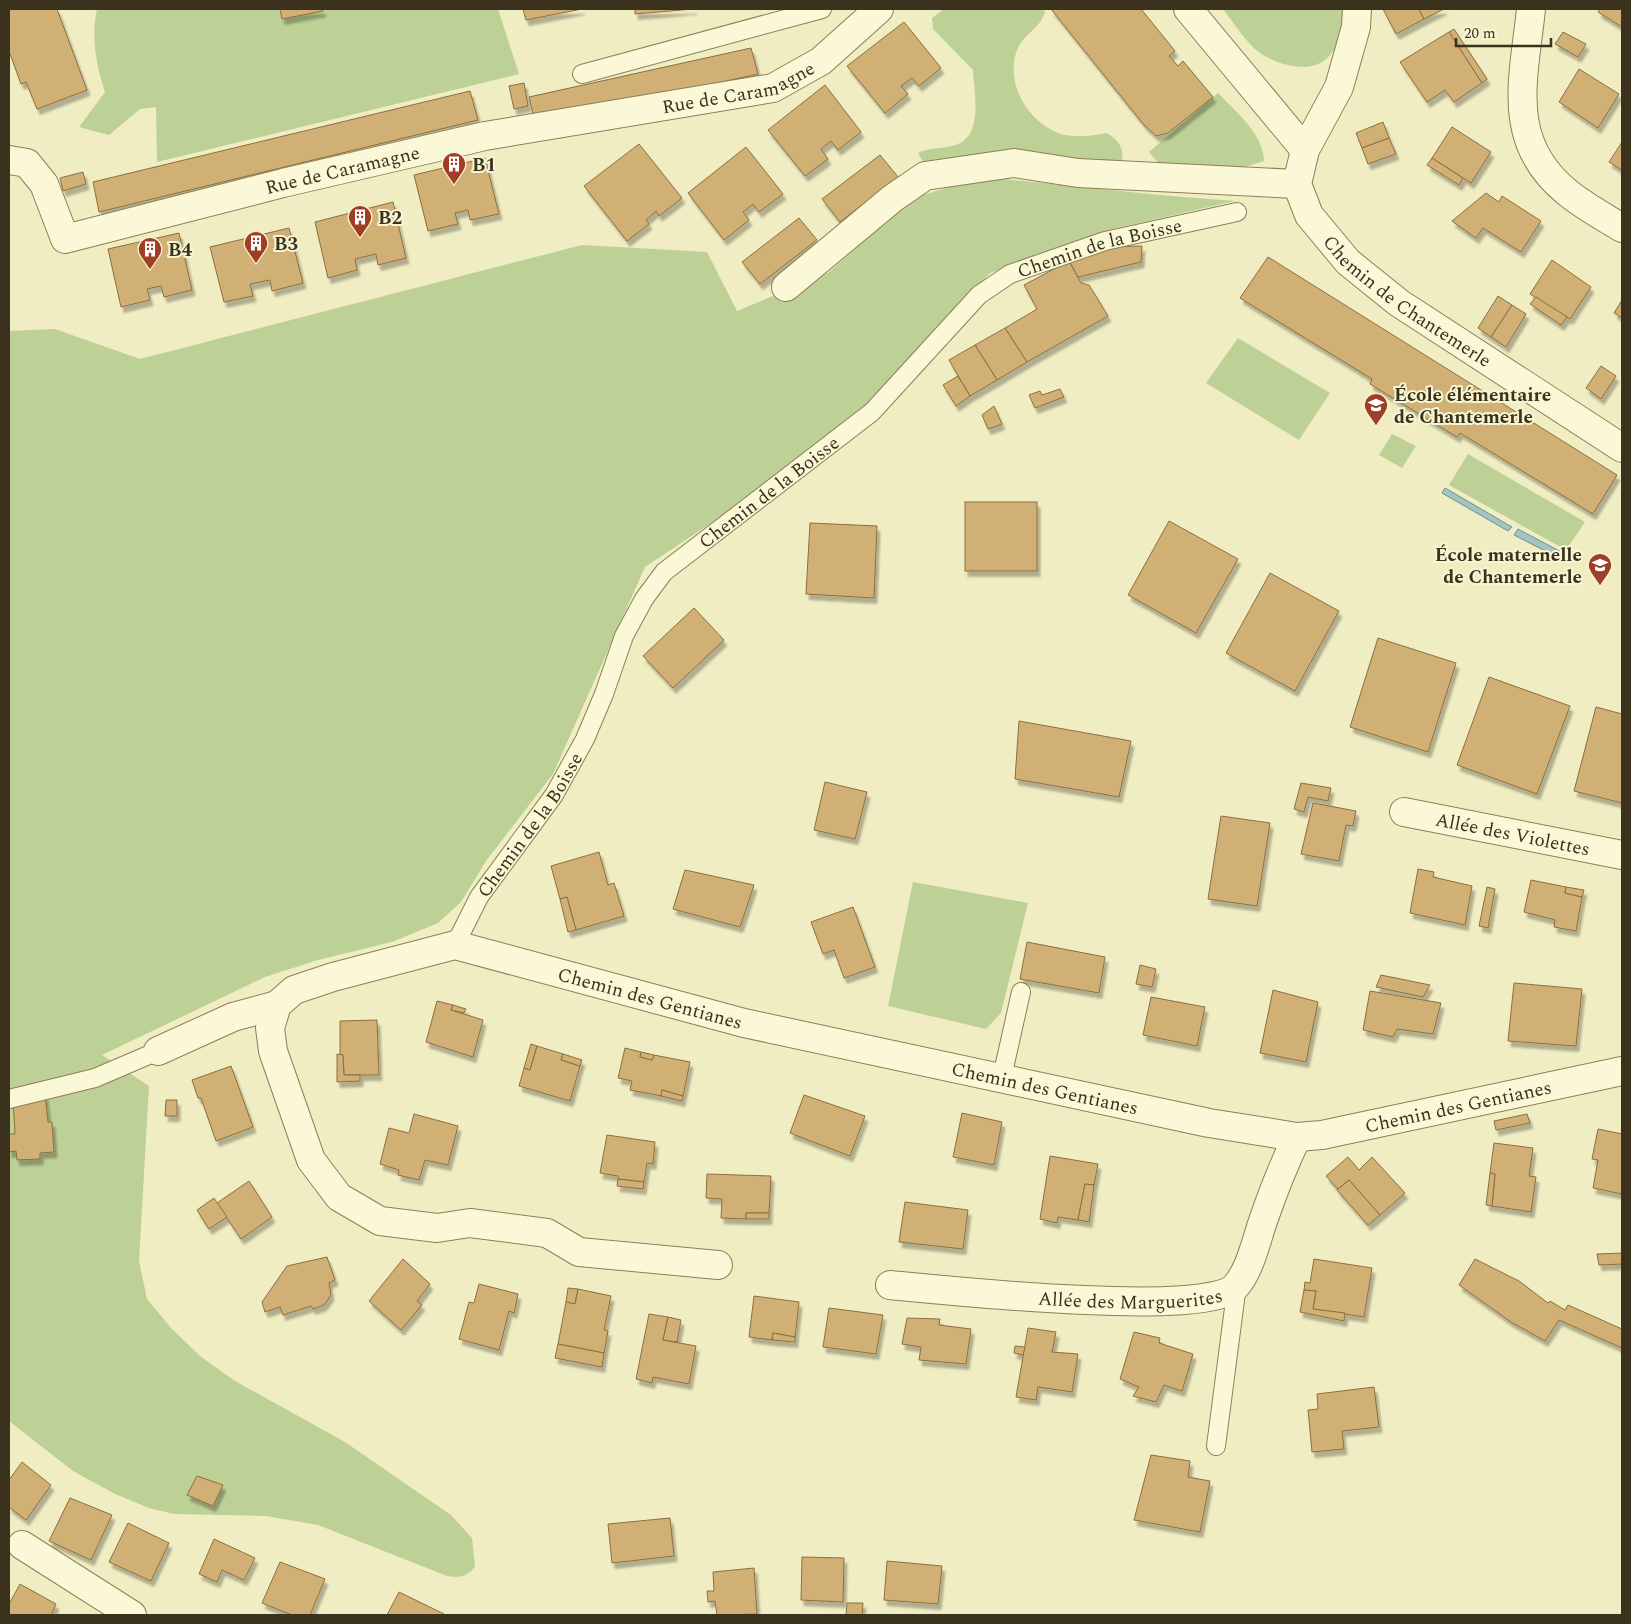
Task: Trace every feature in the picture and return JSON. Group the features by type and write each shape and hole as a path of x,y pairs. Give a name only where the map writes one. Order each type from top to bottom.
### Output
{"street":[{"name":"Rue de Caramagne","path":"9,160 28,163 44,184 65,239 282,183 486,136 773,88 821,61 879,9"},
{"path":"1188,9 1305,150"},
{"path":"786,287 893,198 925,176 1014,162 1078,174 1297,184 1305,150 1339,87 1356,27 1357,9"},
{"path":"1531,9 1521,105 1528,141 1543,166 1567,192 1622,228"},
{"name":"Chemin de Chantemerle","path":"1297,184 1309,215 1348,262 1399,303 1622,448"},
{"name":"Allée des Violettes","path":"1404,812 1622,855"},
{"name":"Chemin des Gentianes","path":"277,1005 294,990 333,977 455,945 744,1023 1002,1077 1210,1124 1297,1136 1322,1134 1622,1071"},
{"path":"158,1051 233,1017 277,1005"},
{"path":"277,1005 270,1028 273,1051 311,1160 339,1197 380,1221 438,1228 470,1223 547,1233 579,1252 718,1265"},
{"name":"Allée des Marguerites","path":"890,1285 1097,1302 1229,1294 1237,1285 1248,1263 1280,1174 1297,1136"},
{"path":"22,1544 132,1615"}],"lane":[{"path":"582,74 822,9"},
{"name":"Chemin de la Boisse","path":"455,945 479,897 558,787 585,739 604,694 624,636 644,599 664,572 872,412 979,294 1010,274 1105,240 1237,212"},
{"path":"1002,1077 1021,992"},
{"path":"9,1098 95,1078 158,1051"},
{"path":"1216,1446 1237,1285"}],"green space":[{"path":"97,9 498,9 519,74 157,162 156,107 140,109 109,135 79,127 105,92 95,50 94,30"},
{"path":"944,9 1043,9 1045,12 1042,18 1021,43 1014,61 1016,87 1021,99 1038,121 1061,134 1084,136 1107,133 1119,144 1122,151 1122,160 1113,165 934,165 923,162 918,153 956,145 965,140 971,132 974,123 973,70 933,29 932,18"},
{"path":"1223,9 1347,9 1342,33 1330,55 1315,65 1298,67 1263,55 1247,40"},
{"path":"1218,93 1254,132 1259,141 1264,161 1241,168 1160,165 1149,152"},
{"path":"985,177 1235,201 1104,231 990,273 879,396 743,502 645,567 553,774 486,861 461,902 438,923 392,942 318,960 265,977 102,1055 149,1086 139,1261 147,1299 171,1328 200,1356 235,1381 345,1442 451,1515 472,1538 475,1567 469,1573 462,1576 447,1576 318,1525 266,1516 174,1514 149,1508 115,1494 73,1471 9,1421 9,331 55,329 140,359 582,245 707,252 737,311 828,273 912,198"},
{"path":"1238,338 1330,393 1299,440 1206,383"},
{"path":"1392,434 1416,446 1402,468 1379,455"},
{"path":"1468,454 1585,522 1566,550 1449,485"},
{"path":"913,882 1028,903 1001,1013 986,1029 888,1006"}],"water":[{"path":"1445,488 1512,527 1508,531 1442,493"},
{"path":"1518,529 1565,554 1561,559 1514,535"}],"building":[{"path":"9,9 57,9 87,90 37,109 26,82 21,84 9,51"},
{"path":"280,9 322,9 323,11 282,19"},
{"path":"523,9 582,9 526,20"},
{"path":"635,9 694,9 635,14"},
{"path":"1051,9 1141,9 1175,51 1169,56 1178,66 1183,61 1213,97 1168,133 1156,136 1144,125"},
{"path":"1383,9 1419,9 1424,19 1396,34"},
{"path":"1419,9 1444,9 1424,19"},
{"path":"1600,9 1622,9 1622,27 1598,12"},
{"path":"904,22 941,68 919,86 912,78 901,86 908,94 885,113 847,66"},
{"path":"1454,29 1487,79 1482,83 1449,32"},
{"path":"1449,32 1482,83 1454,102 1445,90 1427,102 1400,62"},
{"path":"1563,32 1586,44 1578,57 1555,44"},
{"path":"751,48 758,74 535,123 529,97"},
{"path":"1579,69 1619,94 1598,128 1559,102"},
{"path":"524,83 528,106 514,109 509,86"},
{"path":"825,85 861,132 838,150 831,141 821,149 828,159 805,176 768,130"},
{"path":"470,91 478,120 99,212 93,182"},
{"path":"1383,122 1389,138 1362,148 1356,133"},
{"path":"1452,127 1491,152 1471,183 1432,158"},
{"path":"1389,138 1396,154 1368,164 1362,148"},
{"path":"1622,142 1622,170 1609,162"},
{"path":"639,144 682,198 659,216 656,211 646,220 649,224 627,241 584,186"},
{"path":"746,147 783,194 759,212 753,204 743,212 749,220 724,240 688,193"},
{"path":"880,155 898,177 840,222 822,199"},
{"name":"B1","path":"485,158 499,214 470,220 468,210 455,213 458,224 428,231 414,175"},
{"path":"1432,158 1463,178 1459,185 1427,165"},
{"path":"83,172 86,184 63,191 60,178"},
{"path":"1486,193 1499,202 1502,196 1541,221 1521,252 1483,228 1476,238 1452,221"},
{"name":"B2","path":"393,202 406,258 378,265 376,254 355,259 357,270 328,278 315,222"},
{"path":"799,218 817,240 760,284 742,262"},
{"name":"B3","path":"289,228 303,283 272,291 270,280 250,284 253,296 224,302 210,247"},
{"name":"B4","path":"179,233 192,290 164,297 161,286 147,289 150,300 121,307 108,249"},
{"path":"1142,246 1141,262 1078,277 1069,261 1105,247"},
{"name":"École élémentaire de Chantemerle","path":"1268,257 1617,475 1593,514 1460,433 1457,437 1370,384 1372,379 1240,298"},
{"path":"1552,260 1591,287 1570,319 1530,294"},
{"path":"1069,261 1081,283 1089,285 1108,316 1027,362 1005,328 1037,309 1024,285"},
{"path":"1498,296 1512,305 1491,337 1478,328"},
{"path":"1536,297 1567,317 1561,325 1530,304"},
{"path":"1622,300 1622,318 1614,313"},
{"path":"1512,305 1526,314 1506,347 1491,337"},
{"path":"1005,328 1027,362 997,380 975,345"},
{"path":"975,345 997,380 970,396 949,360"},
{"path":"1601,366 1616,376 1601,399 1586,388"},
{"path":"958,376 970,396 956,406 943,385"},
{"path":"1060,389 1064,397 1035,408 1029,395 1040,391 1042,395"},
{"path":"994,406 1002,424 988,429 982,415"},
{"path":"965,502 1037,502 1037,571 965,571"},
{"path":"1169,521 1238,559 1196,633 1128,595"},
{"path":"810,523 877,526 874,598 806,594"},
{"path":"1270,573 1339,611 1295,691 1226,653"},
{"path":"694,608 724,640 673,688 643,656"},
{"path":"1378,638 1456,663 1428,752 1350,727"},
{"path":"1489,677 1570,706 1537,794 1457,765"},
{"path":"1596,707 1622,714 1622,803 1574,791"},
{"path":"1019,721 1131,741 1119,797 1015,779"},
{"path":"825,782 867,792 855,839 814,830"},
{"path":"1301,783 1331,788 1328,801 1308,797 1304,812 1294,809"},
{"path":"1313,803 1356,811 1353,826 1346,825 1339,861 1301,854"},
{"path":"1221,816 1270,823 1257,906 1208,899"},
{"path":"599,852 608,885 614,883 624,916 576,930 567,897 560,899 551,866"},
{"path":"1418,869 1434,872 1433,877 1472,886 1465,925 1410,913"},
{"path":"685,870 754,885 740,927 673,909"},
{"path":"1531,880 1566,887 1565,893 1582,897 1576,931 1554,927 1555,920 1524,912"},
{"path":"1487,887 1495,889 1488,928 1479,926"},
{"path":"1566,887 1584,890 1582,897 1565,893"},
{"path":"567,897 576,930 568,932 560,899"},
{"path":"853,907 875,967 844,978 834,950 823,954 811,922"},
{"path":"1027,942 1105,957 1099,993 1020,979"},
{"path":"1140,965 1156,969 1152,987 1136,984"},
{"path":"1381,975 1430,985 1423,997 1376,987"},
{"path":"1514,983 1582,989 1576,1046 1508,1041"},
{"path":"1273,990 1318,1002 1306,1062 1260,1053"},
{"path":"1370,991 1441,1003 1433,1034 1397,1029 1393,1037 1363,1030"},
{"path":"1151,997 1205,1007 1197,1046 1143,1035"},
{"path":"437,1001 453,1005 451,1010 483,1020 473,1057 426,1042"},
{"path":"453,1005 466,1009 464,1013 451,1010"},
{"path":"377,1020 379,1075 344,1075 343,1055 340,1055 340,1021"},
{"path":"531,1044 537,1046 530,1070 524,1068"},
{"path":"537,1046 563,1054 561,1060 580,1066 570,1101 519,1086 524,1068 530,1070"},
{"path":"625,1048 641,1052 640,1057 652,1060 654,1055 690,1062 683,1096 662,1090 661,1096 630,1090 632,1081 618,1078"},
{"path":"641,1052 654,1055 652,1060 640,1057"},
{"path":"337,1054 343,1055 344,1075 360,1075 360,1081 337,1082"},
{"path":"563,1054 582,1060 580,1066 561,1060"},
{"path":"231,1066 253,1127 216,1141 201,1098 198,1098 192,1080"},
{"path":"662,1090 683,1096 682,1101 661,1096"},
{"path":"45,1094 48,1122 52,1122 54,1152 40,1153 40,1159 17,1160 16,1151 9,1152 9,1134 15,1134 13,1098"},
{"path":"804,1095 865,1116 850,1156 790,1133"},
{"path":"166,1100 177,1100 177,1116 165,1116"},
{"path":"962,1113 1002,1122 994,1165 953,1157"},
{"path":"414,1114 458,1126 448,1165 425,1160 419,1180 398,1175 399,1170 380,1164 389,1128 409,1133"},
{"path":"1527,1114 1530,1123 1496,1130 1494,1121"},
{"path":"1598,1129 1622,1134 1622,1194 1593,1188 1598,1160 1592,1159"},
{"path":"607,1135 655,1142 653,1164 647,1163 644,1182 618,1179 618,1176 600,1173"},
{"path":"1494,1143 1533,1148 1529,1176 1536,1177 1531,1212 1492,1206 1495,1174 1490,1173"},
{"path":"1050,1156 1098,1164 1094,1185 1085,1184 1078,1220 1058,1217 1057,1223 1040,1219"},
{"path":"1348,1157 1359,1170 1372,1157 1405,1193 1380,1215 1349,1180 1338,1189 1326,1176"},
{"path":"1490,1173 1495,1174 1492,1206 1486,1205"},
{"path":"707,1174 771,1176 769,1213 746,1213 746,1219 721,1218 722,1199 706,1198"},
{"path":"618,1179 644,1182 643,1189 617,1186"},
{"path":"1349,1180 1380,1215 1368,1225 1337,1190"},
{"path":"249,1181 272,1217 241,1239 217,1203"},
{"path":"1085,1184 1094,1185 1089,1222 1078,1220"},
{"path":"214,1198 227,1217 209,1229 197,1210"},
{"path":"905,1202 968,1210 963,1249 899,1242"},
{"path":"746,1213 769,1213 769,1219 746,1219"},
{"path":"1622,1253 1622,1264 1599,1265 1597,1254"},
{"path":"327,1257 335,1280 329,1283 331,1295 324,1305 313,1309 311,1306 283,1315 280,1307 265,1312 262,1302 287,1266"},
{"path":"403,1259 430,1284 417,1301 422,1305 401,1330 369,1301"},
{"path":"1314,1259 1372,1268 1364,1317 1313,1309 1316,1291 1304,1290 1305,1282 1310,1283"},
{"path":"1475,1259 1519,1281 1548,1303 1550,1301 1565,1310 1568,1305 1622,1329 1622,1348 1559,1320 1545,1341 1511,1322 1459,1285"},
{"path":"479,1284 518,1294 514,1313 509,1311 499,1350 459,1339 469,1302 474,1303"},
{"path":"568,1288 578,1289 575,1304 566,1302"},
{"path":"578,1289 611,1296 604,1330 608,1331 604,1353 558,1344 566,1302 575,1304"},
{"path":"1304,1290 1316,1291 1313,1309 1345,1313 1344,1321 1300,1312"},
{"path":"754,1296 799,1302 795,1337 773,1333 772,1340 749,1337"},
{"path":"829,1308 883,1315 876,1354 823,1347"},
{"path":"649,1314 668,1317 663,1340 696,1346 689,1384 653,1377 652,1383 636,1379"},
{"path":"668,1317 681,1320 677,1342 663,1340"},
{"path":"907,1318 940,1319 939,1325 971,1329 966,1364 919,1360 921,1347 902,1344"},
{"path":"1028,1328 1056,1332 1052,1352 1078,1354 1072,1392 1038,1387 1036,1400 1016,1397"},
{"path":"1134,1332 1160,1338 1159,1343 1193,1354 1182,1391 1164,1385 1156,1402 1133,1396 1139,1387 1120,1379"},
{"path":"773,1333 795,1337 795,1342 772,1340"},
{"path":"558,1344 604,1353 602,1367 555,1358"},
{"path":"1015,1346 1025,1347 1023,1355 1014,1353"},
{"path":"1374,1387 1379,1427 1342,1431 1344,1449 1312,1452 1308,1410 1318,1409 1317,1394"},
{"path":"1151,1455 1190,1461 1188,1477 1210,1481 1200,1532 1134,1520"},
{"path":"22,1462 51,1485 26,1520 9,1507 9,1480"},
{"path":"197,1476 223,1485 213,1506 187,1495"},
{"path":"70,1498 112,1515 91,1560 49,1541"},
{"path":"670,1518 674,1556 612,1563 608,1524"},
{"path":"128,1523 169,1543 151,1581 109,1562"},
{"path":"214,1539 255,1558 244,1580 222,1570 217,1582 199,1574"},
{"path":"802,1557 844,1558 843,1602 801,1600"},
{"path":"887,1561 942,1566 938,1604 884,1600"},
{"path":"280,1562 325,1579 310,1615 292,1615 262,1603"},
{"path":"754,1568 757,1614 717,1615 715,1601 708,1602 707,1591 714,1591 713,1572"},
{"path":"20,1584 56,1604 51,1615 9,1615 9,1604"},
{"path":"399,1592 444,1614 387,1615"},
{"path":"847,1603 863,1603 862,1615 846,1615"}],"place":[{"name":"B1","path":"454,185"},
{"name":"B2","path":"360,238"},
{"name":"B3","path":"256,264"},
{"name":"B4","path":"150,270"},
{"name":"École élémentaire de Chantemerle","path":"1376,426"},
{"name":"École maternelle de Chantemerle","path":"1600,586"}]}
